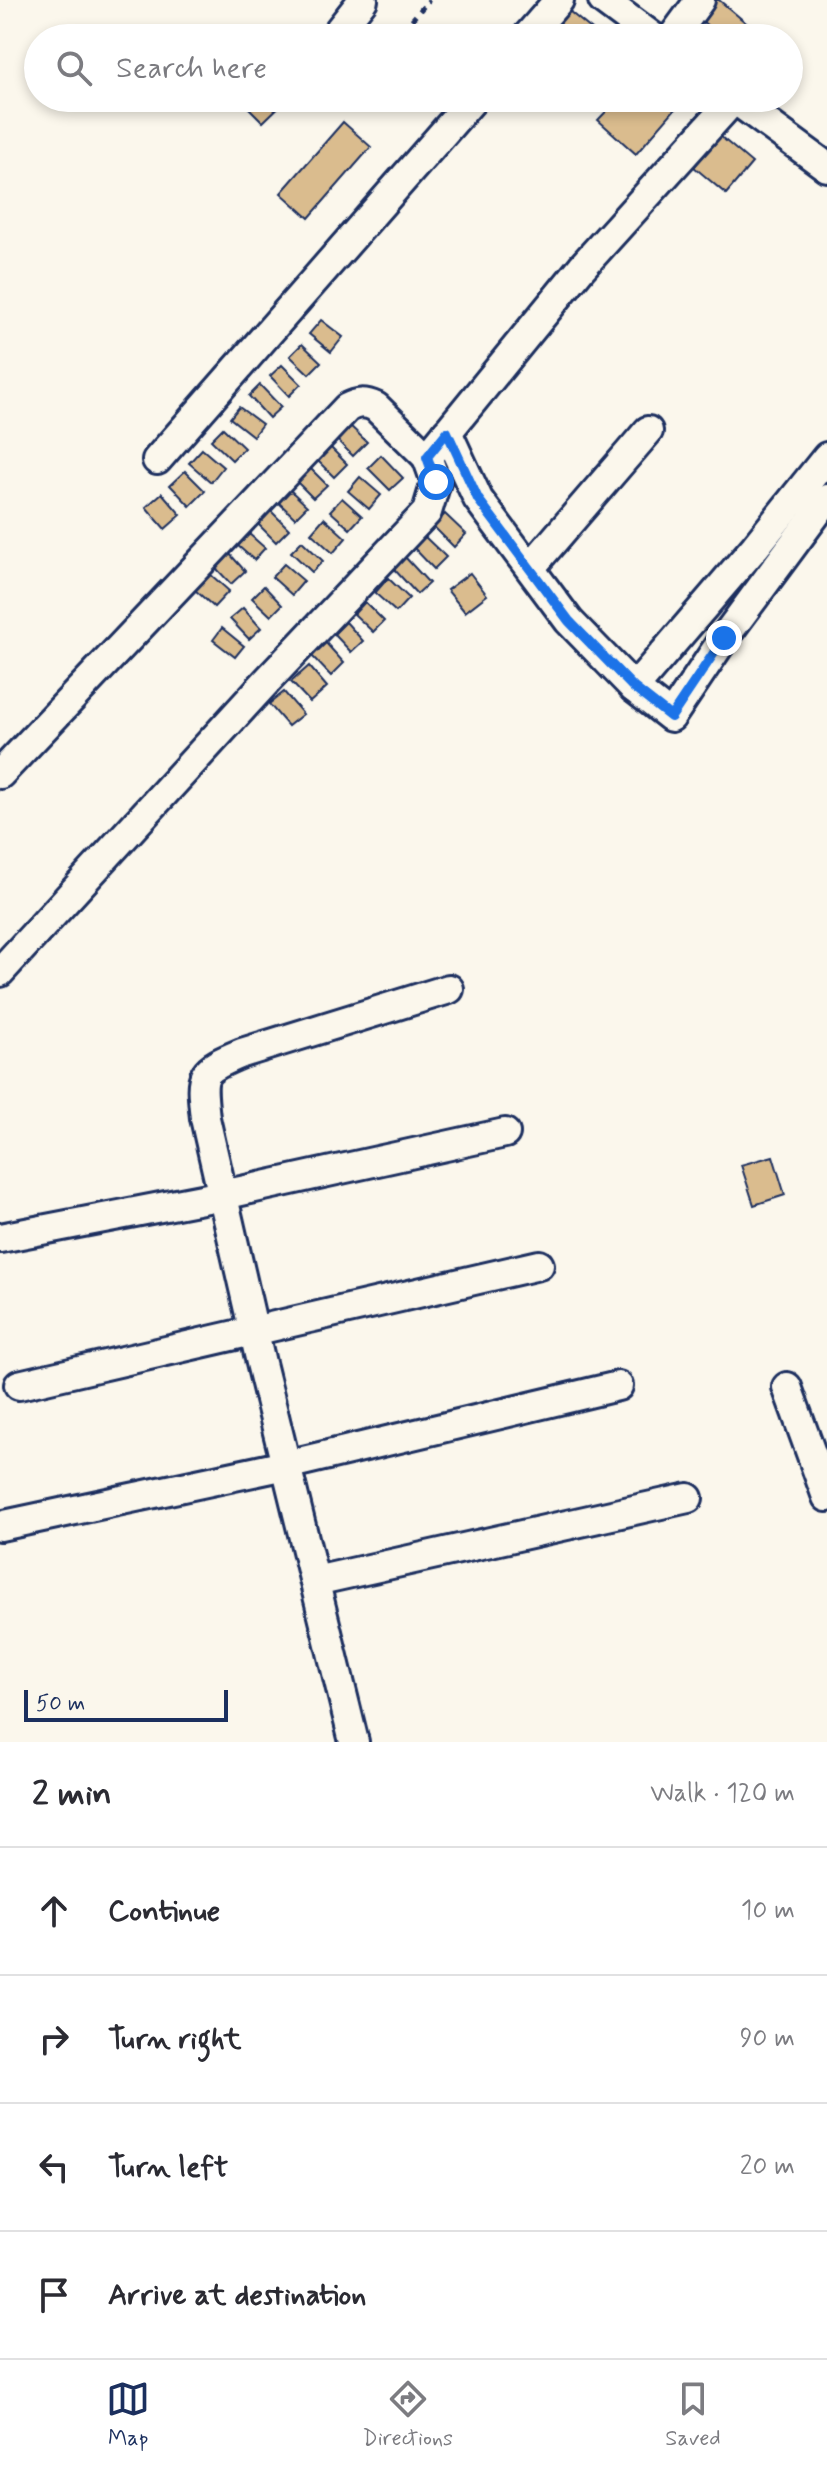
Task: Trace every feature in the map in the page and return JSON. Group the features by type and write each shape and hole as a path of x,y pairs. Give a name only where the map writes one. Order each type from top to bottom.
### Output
{"street":[{"path":"344,24 363,0"},
{"path":"538,24 559,0"},
{"path":"603,0 635,24"},
{"path":"682,24 700,0"},
{"path":"157,460 462,112"},
{"path":"427,457 582,267 721,112"},
{"path":"753,112 827,167"},
{"path":"0,774 347,408 357,403 376,407 427,457 436,482 427,512 0,972"},
{"path":"531,567 648,431"},
{"path":"447,432 478,499 569,621 634,688 671,717 724,638 827,499"},
{"path":"634,688 755,547 827,457"},
{"path":"354,1742 254,1332 205,1118 201,1083 211,1066 242,1053 449,989"},
{"path":"0,1238 223,1195 505,1133"},
{"path":"19,1385 539,1265"},
{"path":"0,1526 286,1465 618,1386"},
{"path":"787,1387 827,1497"},
{"path":"315,1581 688,1498"}],"path":[{"path":"408,24 429,0"}],"building":[{"path":"708,0 719,0 747,24 706,24 695,15"},
{"path":"564,7 585,24 550,24"},
{"path":"253,112 273,112 263,122"},
{"path":"606,112 672,112 636,154 598,120"},
{"path":"343,122 371,147 309,218 281,193"},
{"path":"720,136 752,163 726,194 694,167"},
{"path":"321,320 343,337 331,352 309,334"},
{"path":"302,344 321,362 309,374 290,356"},
{"path":"282,365 301,384 289,396 270,376"},
{"path":"260,385 281,407 269,418 249,396"},
{"path":"239,407 262,424 253,436 230,418"},
{"path":"345,421 367,442 353,456 332,435"},
{"path":"223,428 244,448 232,460 211,440"},
{"path":"328,445 347,464 334,477 315,458"},
{"path":"202,449 223,467 211,482 189,463"},
{"path":"381,455 403,478 390,490 368,468"},
{"path":"310,468 327,485 313,498 296,481"},
{"path":"185,471 205,491 190,506 170,485"},
{"path":"360,477 381,495 369,509 348,491"},
{"path":"289,489 307,506 295,518 277,501"},
{"path":"162,493 181,515 165,529 146,507"},
{"path":"342,498 362,516 350,529 330,511"},
{"path":"269,509 289,529 276,542 256,522"},
{"path":"445,514 466,534 454,547 433,526"},
{"path":"324,518 346,538 333,553 311,533"},
{"path":"248,533 265,548 254,560 237,545"},
{"path":"424,536 446,557 434,569 413,547"},
{"path":"302,541 323,561 312,572 291,552"},
{"path":"229,553 245,571 231,584 215,567"},
{"path":"405,557 429,583 417,594 393,568"},
{"path":"284,564 304,581 292,595 272,577"},
{"path":"470,573 487,595 465,612 447,590"},
{"path":"210,574 229,591 214,607 195,590"},
{"path":"388,578 409,598 396,612 375,593"},
{"path":"264,586 282,605 271,616 252,598"},
{"path":"365,602 384,621 373,632 354,614"},
{"path":"243,608 261,628 249,639 230,619"},
{"path":"346,622 363,641 351,652 334,634"},
{"path":"222,628 244,646 235,657 213,640"},
{"path":"326,643 344,663 331,676 312,656"},
{"path":"309,666 327,687 310,702 291,682"},
{"path":"284,692 303,714 288,726 269,704"},
{"path":"773,1156 785,1195 754,1205 741,1165"}],"route":[{"path":"436,482 427,457 447,432 478,499 569,621 634,688 671,717 724,638"}]}
